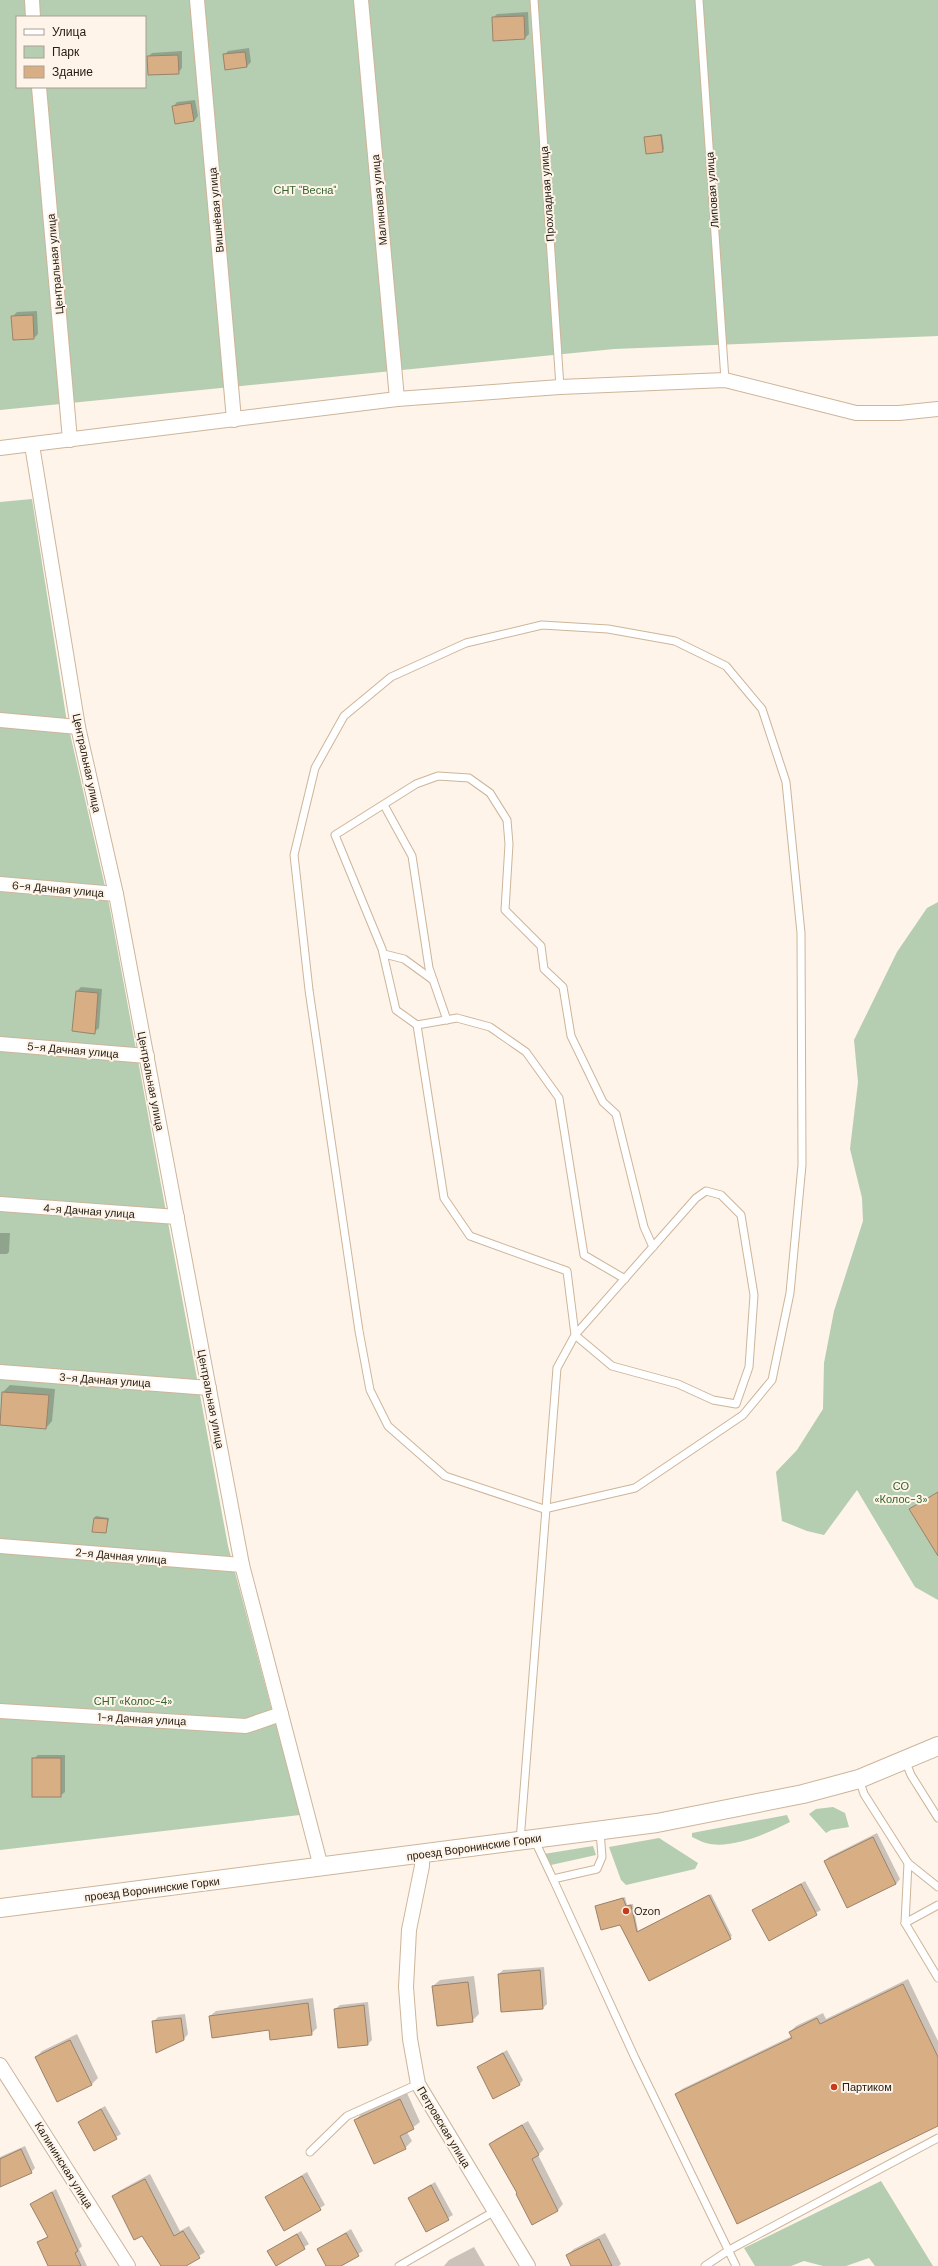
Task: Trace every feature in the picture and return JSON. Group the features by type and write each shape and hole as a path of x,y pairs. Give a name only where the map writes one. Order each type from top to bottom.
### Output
{"street":[{"path":"32,0 33,16"},
{"name":"Вишнёвая улица","path":"197,0 234,420"},
{"name":"Малиновая улица","path":"361,0 397,399"},
{"name":"Центральная улица","path":"39,88 70,440"},
{"path":"0,448 397,399 560,387 725,380 856,413 900,413 938,409"},
{"name":"Центральная улица","path":"32,445 78,727 116,894 242,1565 321,1867"},
{"path":"0,720 78,727"},
{"name":"6-я Дачная улица","path":"0,884 116,894"},
{"name":"5-я Дачная улица","path":"0,1044 147,1056"},
{"name":"4-я Дачная улица","path":"0,1204 177,1217"},
{"name":"3-я Дачная улица","path":"0,1372 209,1388"},
{"name":"2-я Дачная улица","path":"0,1546 242,1565"},
{"name":"1-я Дачная улица","path":"0,1711 246,1726 281,1714"},
{"name":"проезд Воронинские Горки","path":"0,1908 657,1823 777,1800 859,1779 938,1746"},
{"name":"Петровская улица","path":"422,1854 422,1866 409,1930 406,1987 410,2039 418,2084 528,2266"},
{"name":"Калининская улица","path":"0,2065 128,2266"}],"lane":[{"name":"Прохладная улица","path":"534,0 560,387"},
{"name":"Липовая улица","path":"699,0 725,380"},
{"path":"542,625 608,629 675,641 726,666 762,709 786,782 801,933 802,1165 790,1294 772,1380 743,1415 635,1488 544,1509 444,1476 388,1426 370,1390 359,1331 309,990 294,855 315,768 344,716 391,677 466,643 542,625"},
{"path":"625,1279 584,1255 558,1098 526,1052 490,1027 457,1018 417,1025 396,1010 384,954 335,835 416,784 438,776 469,778 490,793 507,820 509,844 505,910 541,946 544,969 563,987 571,1036 603,1102 616,1114 644,1227 653,1247"},
{"path":"384,805 412,856 429,968 447,1020"},
{"path":"384,954 404,959 433,980"},
{"path":"417,1025 444,1198 470,1236 567,1271 575,1335 612,1366 678,1384 713,1400 736,1404 743,1415"},
{"path":"736,1404 749,1367 754,1295 741,1215 721,1195 706,1191 696,1198 575,1335 557,1368 544,1509 527,1840 553,1879 635,2058 736,2266"},
{"path":"905,1760 911,1775 938,1818"},
{"path":"859,1779 864,1794 908,1863 938,1887"},
{"path":"553,1879 597,1868 602,1858 600,1830"},
{"path":"908,1863 905,1924 938,1978"},
{"path":"905,1924 938,1905"},
{"path":"310,2152 347,2116 418,2084"},
{"path":"705,2266 729,2250 938,2138"},
{"path":"399,2266 494,2211"}],"green space":[{"name":"СНТ \"Весна\"","path":"0,0 938,0 938,336 614,349 0,410"},
{"name":"СНТ «Колос-4»","path":"32,499 66,716 109,904 228,1546 300,1815 0,1850 0,502"},
{"name":"СО «Колос-3»","path":"938,902 938,1600 915,1587 857,1490 824,1535 807,1531 782,1521 776,1472 797,1450 823,1409 824,1363 834,1311 863,1221 862,1198 850,1149 858,1082 854,1040 897,952 927,908"},
{"path":"833,1807 845,1813 849,1827 831,1830 826,1833 809,1814 816,1809"},
{"path":"787,1815 790,1822 761,1835 738,1842 716,1845 704,1843 692,1837 692,1833"},
{"path":"659,1838 698,1863 695,1869 626,1885 621,1880 609,1847"},
{"path":"593,1846 596,1855 551,1865 544,1854"},
{"path":"881,2181 933,2266 875,2266 869,2258 846,2266 823,2266 804,2261 791,2266 755,2266 744,2248"}],"building":[{"path":"524,16 525,39 493,41 492,17"},
{"path":"245,52 247,67 225,70 223,54"},
{"path":"178,55 179,74 148,75 147,56"},
{"path":"191,103 194,121 175,124 172,106"},
{"path":"661,135 663,152 646,154 644,137"},
{"path":"33,315 34,339 13,340 11,316"},
{"path":"76,991 98,993 95,1034 72,1031"},
{"path":"2,1392 49,1395 46,1429 0,1425"},
{"path":"938,1492 938,1556 909,1509"},
{"path":"94,1518 108,1519 106,1533 92,1532"},
{"path":"32,1758 61,1758 61,1797 32,1797"},
{"path":"873,1837 896,1884 847,1908 824,1861"},
{"path":"801,1884 817,1915 769,1941 752,1910"},
{"path":"709,1895 731,1939 649,1981 620,1925 601,1930 595,1906 623,1898 626,1906 631,1905 637,1932"},
{"path":"540,1970 543,2009 501,2012 498,1974"},
{"path":"468,1982 473,2022 437,2026 432,1986"},
{"path":"903,1984 938,2057 938,2126 737,2224 675,2094 792,2038 789,2032 817,2018 820,2024"},
{"path":"308,2003 312,2035 270,2040 269,2030 212,2038 209,2016"},
{"path":"364,2005 368,2045 338,2048 334,2009"},
{"path":"181,2018 184,2040 156,2053 152,2021"},
{"path":"70,2040 92,2085 57,2102 35,2057"},
{"path":"503,2053 520,2085 493,2099 477,2067"},
{"path":"400,2099 414,2129 400,2136 406,2149 374,2164 354,2120"},
{"path":"101,2109 117,2139 94,2151 78,2122"},
{"path":"522,2125 539,2155 532,2159 558,2211 532,2225 516,2194 517,2193 489,2144"},
{"path":"21,2149 32,2173 0,2187 0,2159"},
{"path":"302,2176 321,2210 284,2231 265,2197"},
{"path":"145,2179 174,2236 183,2231 200,2258 186,2266 161,2266 142,2236 134,2240 112,2196"},
{"path":"431,2185 449,2220 426,2232 408,2198"},
{"path":"52,2192 78,2251 75,2253 81,2266 48,2266 37,2242 48,2237 30,2204"},
{"path":"346,2233 359,2256 341,2266 326,2266 317,2249"},
{"path":"297,2234 305,2249 276,2266 267,2251"},
{"path":"599,2239 612,2266 571,2266 566,2255"}],"place":[{"name":"Ozon","path":"626,1911"},
{"name":"Партиком","path":"834,2087"}]}
